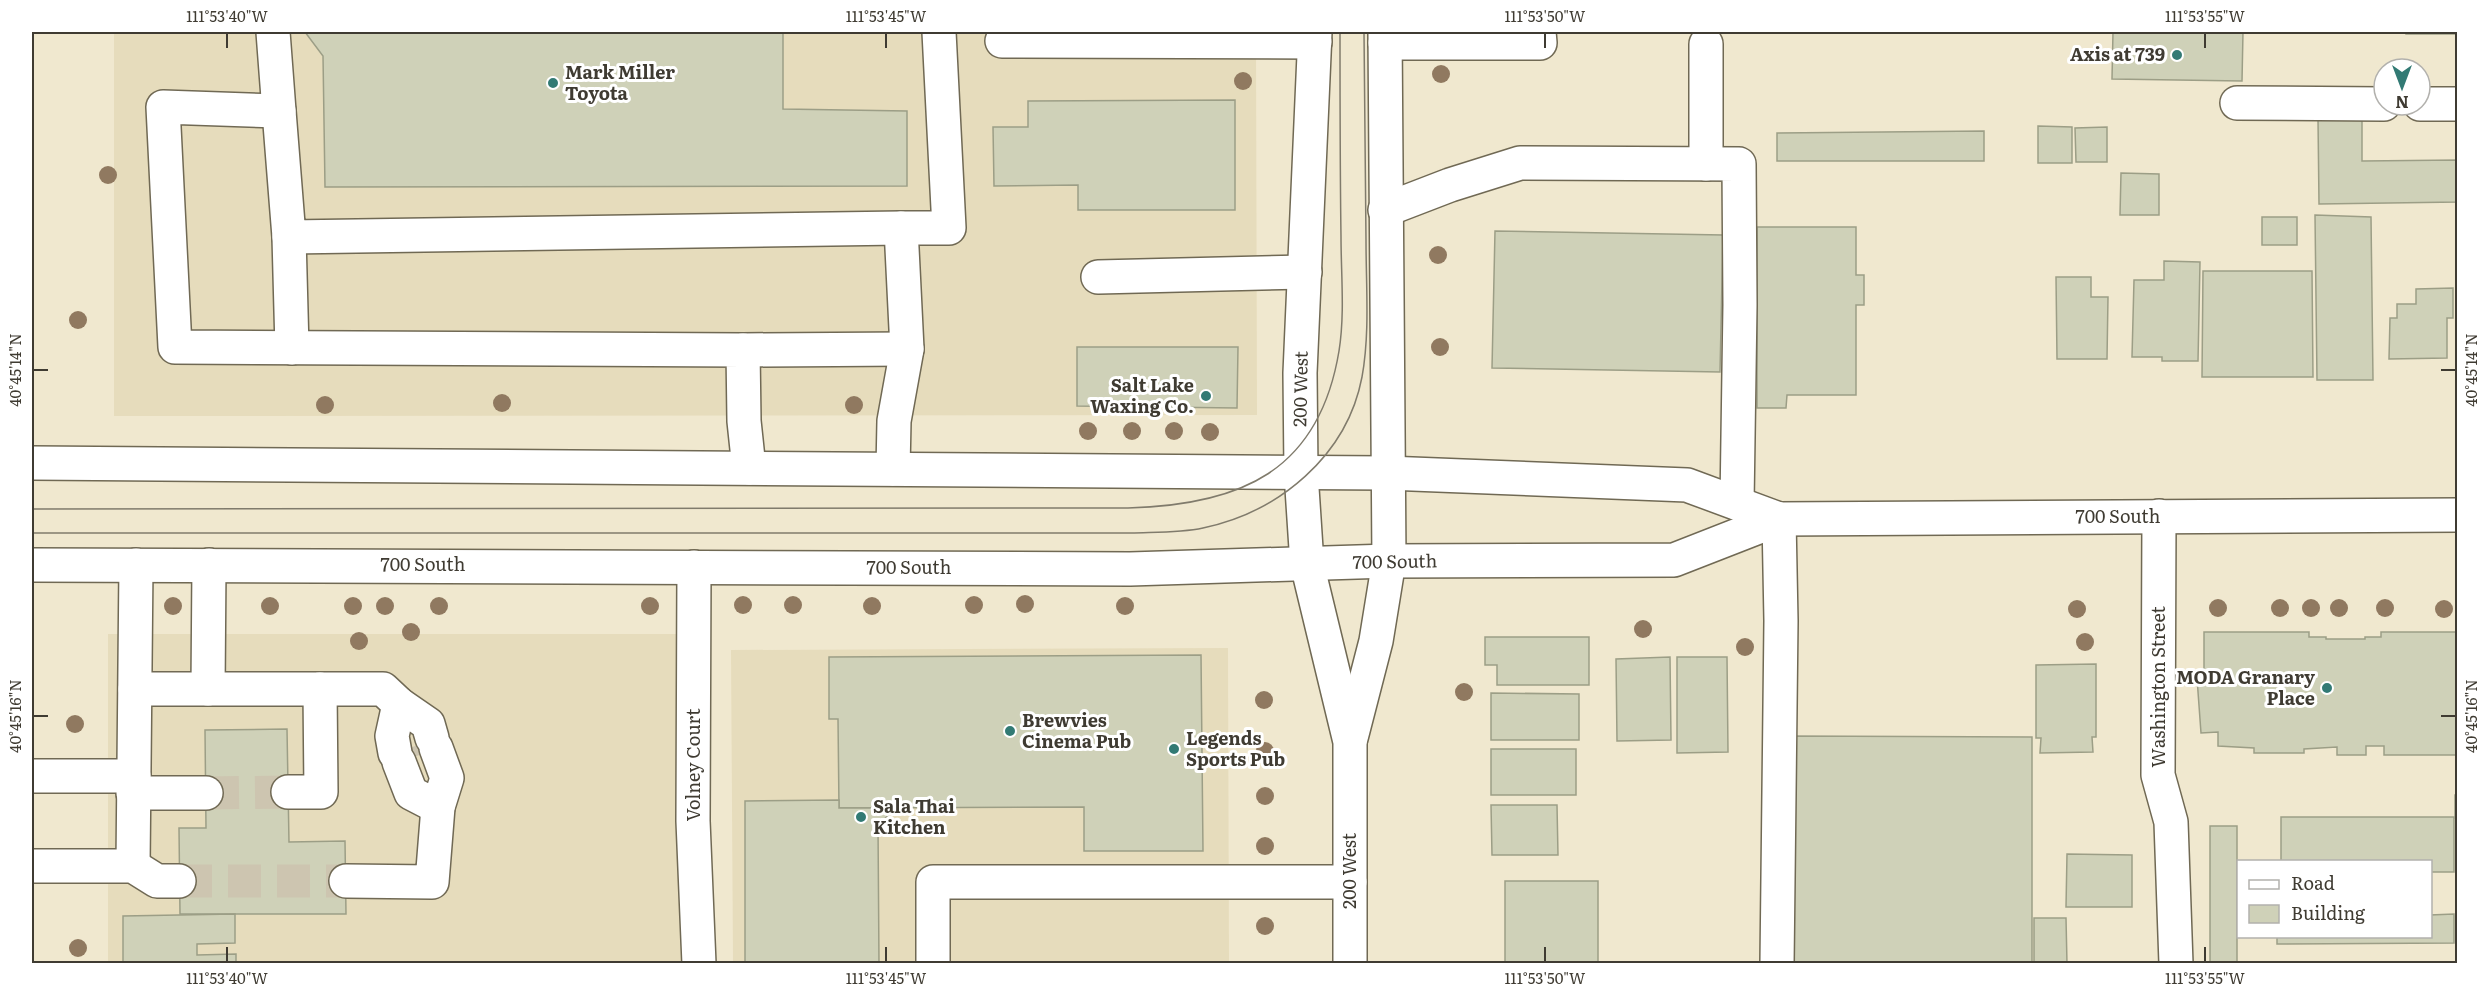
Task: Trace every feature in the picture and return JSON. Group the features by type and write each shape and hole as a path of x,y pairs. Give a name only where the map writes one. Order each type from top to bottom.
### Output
{"street":[{"path":"273,32 289,237 292,348"},
{"path":"289,237 949,228 939,32"},
{"path":"1385,37 1540,43 1539,32"},
{"path":"1002,41 1315,37"},
{"name":"200 West","path":"1315,37 1300,373 1301,473 1307,564 1350,742 1350,963"},
{"name":"200 West","path":"1350,742 1376,641 1389,561 1385,37"},
{"path":"1706,45 1706,164"},
{"path":"2237,103 2372,104"},
{"path":"2432,104 2457,104"},
{"path":"279,111 163,107 175,347 907,349"},
{"path":"1385,210 1450,185 1520,163 1739,164 1740,305 1737,503"},
{"path":"893,470 894,421 907,349 901,228"},
{"path":"1098,277 1305,272"},
{"path":"743,350 748,468"},
{"name":"700 South","path":"32,463 1387,473 1687,485 1779,519"},
{"name":"700 South","path":"32,565 1130,569 1389,561 1674,560 1779,519 2457,515"},
{"name":"Washington Street","path":"2160,516 2158,775 2171,822 2176,963"},
{"path":"1777,963 1781,621 1779,519"},
{"path":"132,866 136,565"},
{"path":"208,688 209,565"},
{"name":"Volney Court","path":"694,567 693,822 699,963"},
{"path":"135,688 383,688 399,704 416,751 411,793 438,807 432,882 346,881"},
{"path":"288,792 321,792 320,688"},
{"path":"32,776 134,784 206,793"},
{"path":"32,866 132,866 157,881 180,881"},
{"path":"933,963 933,882 1350,882"}],"shaded area":[{"path":"114,32 1256,32 1257,415 114,416"},
{"path":"108,634 683,634 683,963 108,964"},
{"path":"1228,648 1229,963 733,963 731,650"}],"building":[{"name":"Mark Miller Toyota","path":"305,32 783,32 783,109 907,111 907,186 325,187 323,56"},
{"name":"Axis at 739","path":"2113,32 2243,32 2242,81 2112,79"},
{"path":"2406,32 2458,32 2458,34 2406,34"},
{"path":"1235,100 1235,210 1078,210 1078,185 994,186 993,127 1028,127 1028,101"},
{"path":"2318,119 2362,119 2362,161 2458,160 2458,202 2319,204"},
{"path":"2038,126 2072,127 2072,163 2038,163"},
{"path":"2107,127 2107,162 2076,162 2075,128"},
{"path":"1984,131 1984,161 1777,161 1777,133"},
{"path":"2121,173 2159,174 2159,215 2120,215"},
{"path":"2315,215 2371,217 2373,380 2317,380"},
{"path":"2262,217 2297,217 2297,245 2262,245"},
{"path":"1757,227 1856,227 1856,275 1864,275 1864,305 1856,305 1856,395 1787,395 1786,408 1757,408"},
{"path":"1495,231 1723,235 1720,372 1492,368"},
{"path":"2164,261 2200,262 2198,361 2162,361 2162,357 2132,357 2134,280 2164,280"},
{"path":"2203,271 2312,271 2313,377 2202,377"},
{"path":"2056,277 2091,277 2091,297 2108,297 2107,359 2057,359"},
{"path":"2453,288 2453,318 2447,318 2447,358 2389,359 2390,318 2397,318 2397,304 2416,304 2416,289"},
{"path":"1077,347 1238,347 1237,408 1077,406"},
{"name":"MODA Granary Place","path":"2204,632 2309,632 2309,637 2365,639 2365,637 2381,637 2381,632 2458,632 2458,755 2384,755 2384,746 2366,746 2366,755 2337,755 2337,747 2304,749 2304,753 2254,753 2254,748 2218,746 2218,732 2201,733 2197,678 2204,678"},
{"path":"1485,637 1589,637 1589,685 1497,685 1497,665 1485,665"},
{"path":"1201,655 1203,851 1084,851 1084,807 839,808 838,719 829,719 829,657"},
{"path":"1670,657 1671,740 1617,741 1616,659"},
{"path":"1677,657 1727,657 1728,752 1677,753"},
{"path":"2096,664 2096,737 2092,737 2093,752 2040,753 2041,738 2036,738 2036,665"},
{"path":"1491,693 1579,694 1579,740 1491,740"},
{"path":"287,729 289,842 345,841 346,914 180,914 179,828 206,828 205,730"},
{"path":"1790,736 2032,737 2032,964 1789,964"},
{"path":"1491,749 1576,749 1576,795 1491,795"},
{"path":"2455,795 2458,795 2458,818 2455,818"},
{"path":"839,800 839,808 896,808 878,825 879,964 745,964 745,801"},
{"path":"1491,805 1557,805 1558,855 1492,855"},
{"path":"2281,817 2454,817 2454,872 2432,872 2432,860 2281,860"},
{"path":"2210,826 2237,826 2237,964 2210,964"},
{"path":"2456,842 2458,842 2458,881 2456,881"},
{"path":"2067,854 2132,855 2132,907 2066,907"},
{"path":"1505,881 1598,881 1598,964 1505,964"},
{"path":"2456,904 2458,904 2458,943 2456,943"},
{"path":"235,914 235,943 197,944 197,955 236,954 236,964 123,964 123,916"},
{"path":"2454,914 2454,943 2277,944 2277,938 2432,938 2432,915"},
{"path":"2034,918 2066,918 2067,964 2034,964"},
{"path":"2136,962 2136,964 2080,964 2080,963"}],"tunnel":[{"path":"415,746 419,755"},
{"path":"206,793 288,792"},
{"path":"179,881 346,881"}],"tram line":[{"path":"32,509 1128,508 1205,499 1239,489 1268,474 1293,453 1313,426 1329,392 1339,351 1342,308 1340,32"},
{"path":"32,533 1131,533 1194,530 1231,520 1258,509 1283,494 1325,455 1342,432 1354,406 1362,377 1367,309 1364,32"}],"place":[{"name":"Axis at 739","path":"2177,55"},
{"name":"Mark Miller Toyota","path":"553,83"},
{"name":"Salt Lake Waxing Co.","path":"1206,396"},
{"name":"MODA Granary Place","path":"2327,688"},
{"name":"Brewvies Cinema Pub","path":"1010,731"},
{"name":"Legends Sports Pub","path":"1174,749"},
{"name":"Sala Thai Kitchen","path":"861,817"}]}
